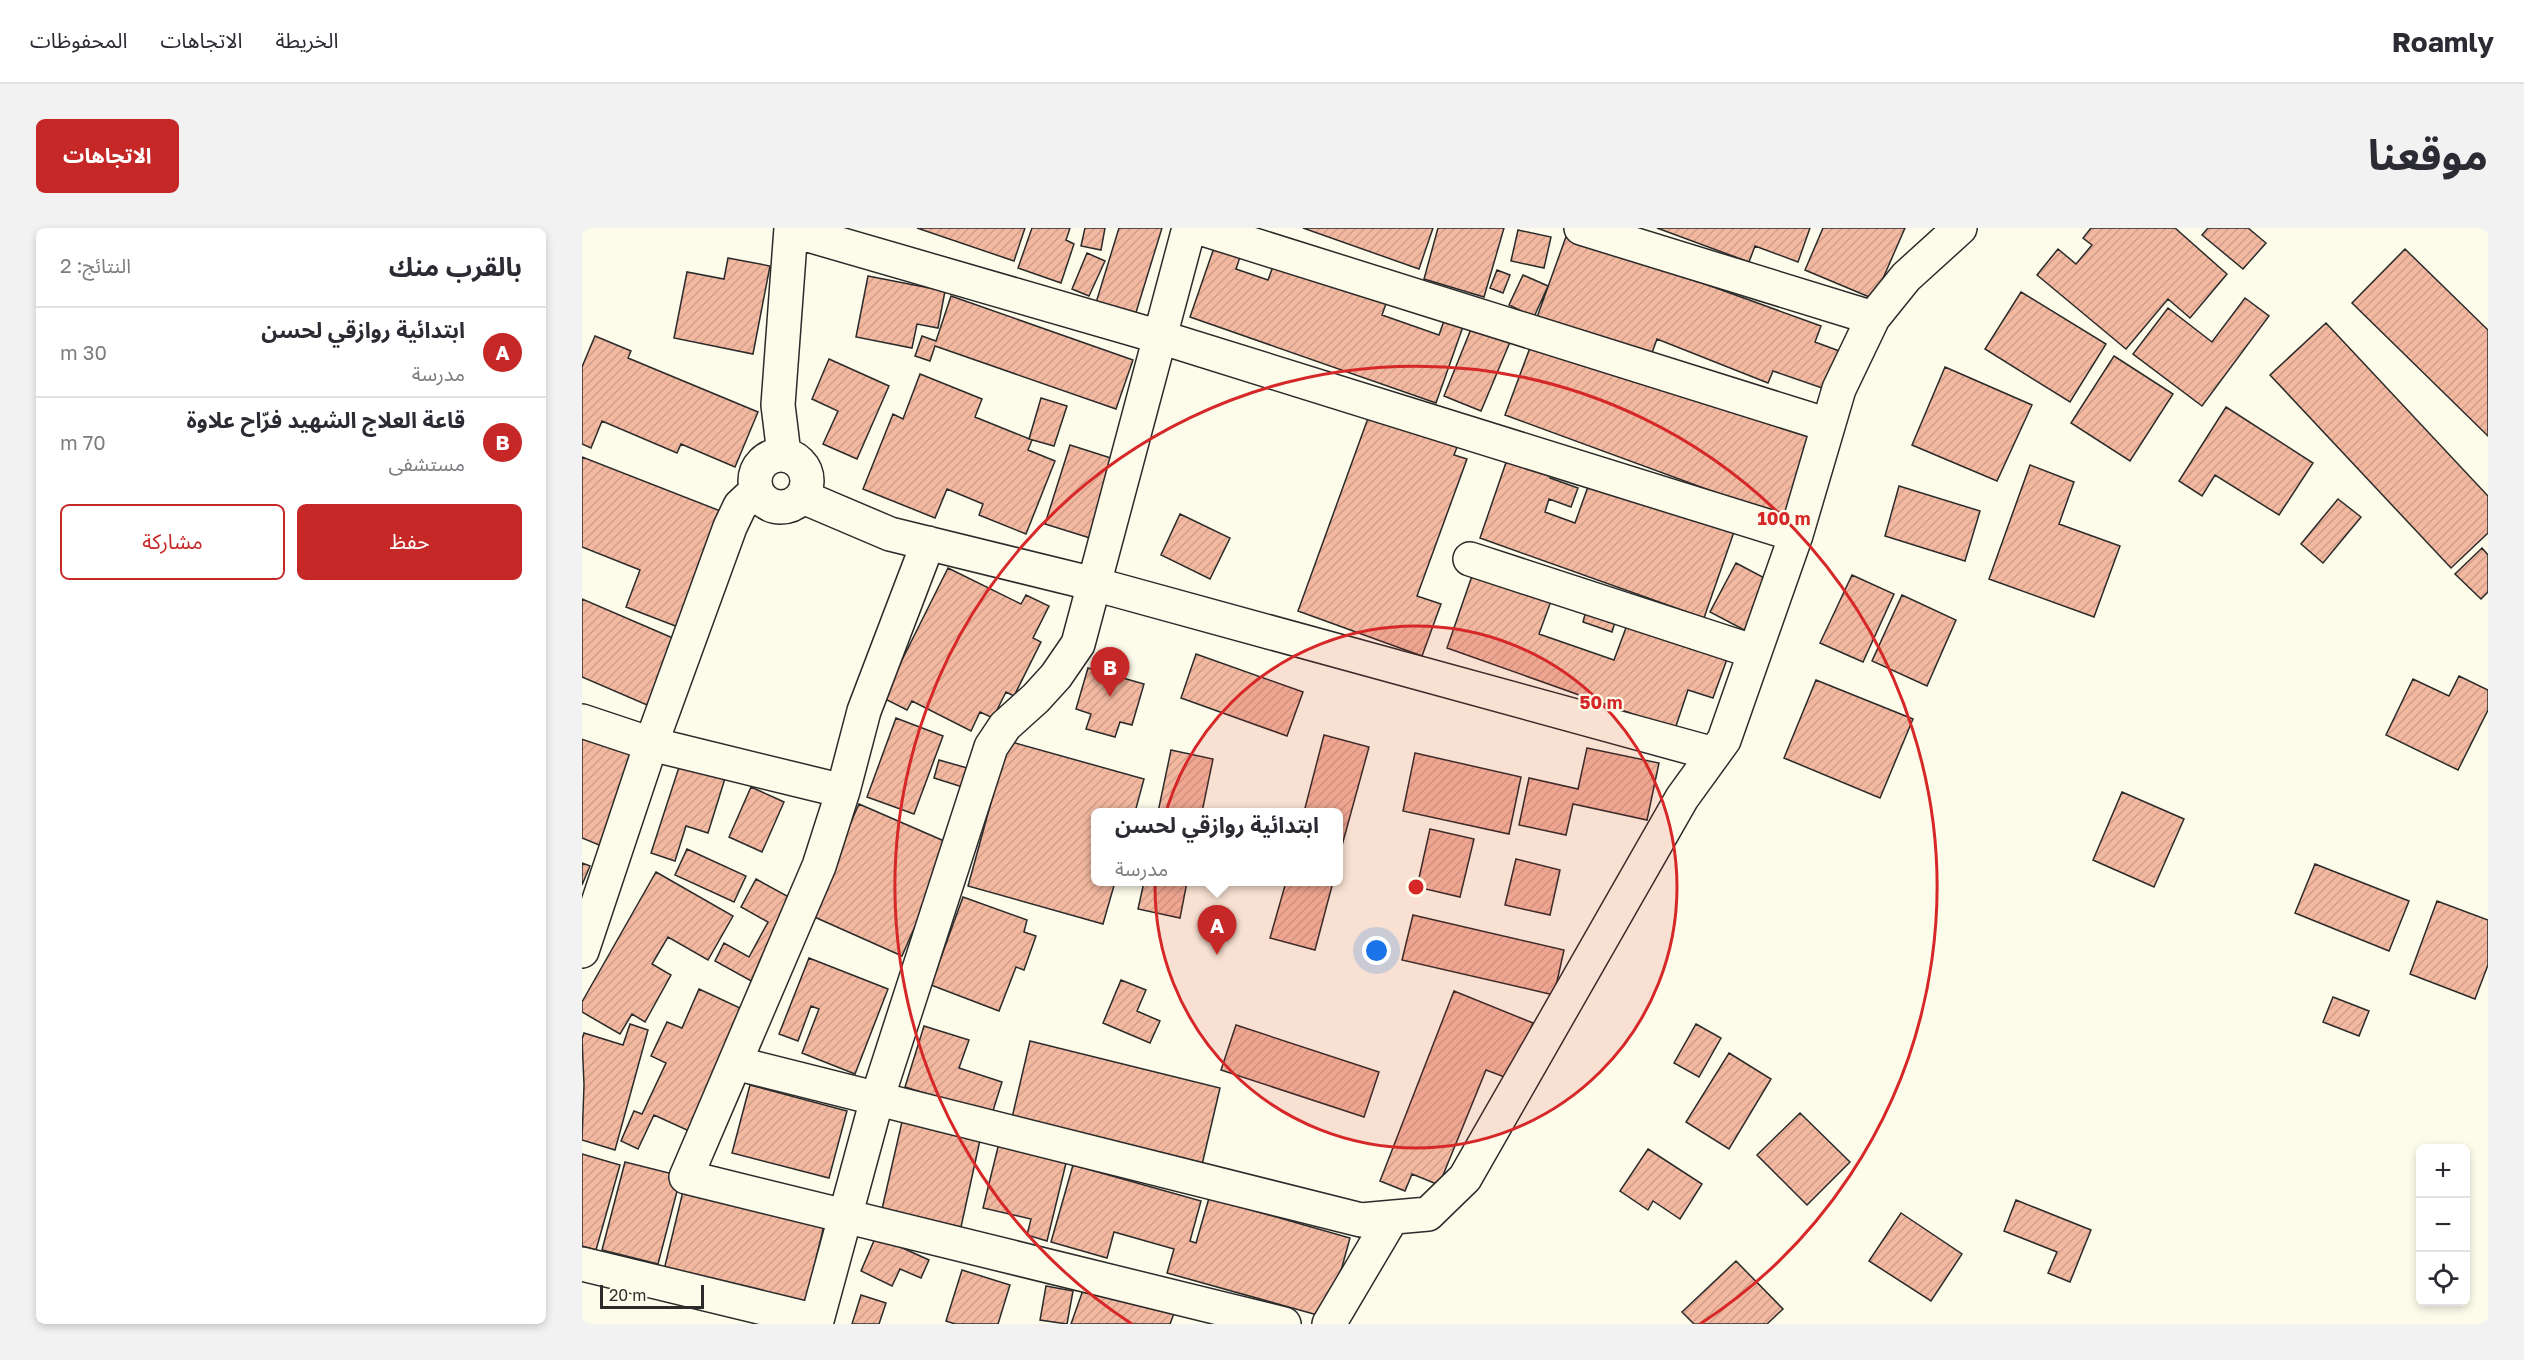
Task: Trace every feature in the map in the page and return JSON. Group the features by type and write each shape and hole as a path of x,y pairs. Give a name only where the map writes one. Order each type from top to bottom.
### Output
{"street":[{"path":"582,1264 817,1323 877,1099 991,747 1005,726 1056,676 1078,644 1189,228"},
{"path":"1200,228 1828,425"},
{"path":"735,1063 1361,1221 1428,1214 1465,1178 1682,798 1724,740 1796,535 1839,389 1873,318 1906,277 1960,228"},
{"path":"784,454 778,405 791,229 1160,337 1796,535"},
{"path":"1593,230 1873,318"},
{"path":"784,454 792,457 805,470 806,488 803,497 787,507 777,507 761,499 754,482 759,465 775,455 784,454"},
{"path":"582,951 651,744 730,527 740,506 756,491"},
{"path":"803,497 890,534 1094,584 1714,754"},
{"path":"928,543 864,711 843,791 819,866 686,1177 1284,1324"},
{"path":"1470,559 1755,652"},
{"path":"582,721 651,744 843,791"},
{"path":"1329,1324 1391,1219"}],"building":[{"path":"917,228 1025,228 1014,261"},
{"path":"1032,228 1070,228 1066,240 1074,244 1061,283 1018,268"},
{"path":"1085,228 1105,228 1101,250 1081,246"},
{"path":"1119,228 1162,228 1134,319 1095,306"},
{"path":"1303,228 1433,228 1419,269"},
{"path":"1438,228 1504,228 1484,297 1424,279"},
{"path":"1657,228 1810,228 1798,262 1755,246 1749,262"},
{"path":"1823,228 1905,228 1874,299 1805,270"},
{"path":"2091,228 2175,228 2227,274 2190,318 2168,299 2126,349 2037,275 2058,249 2076,264 2092,245 2083,238"},
{"path":"2208,228 2248,228 2266,243 2243,269 2202,235"},
{"path":"1518,230 1551,237 1544,268 1511,261"},
{"path":"1567,234 1821,326 1815,342 1842,352 1828,390 1773,371 1768,383 1657,339 1649,361 1536,320"},
{"path":"1216,242 1242,251 1236,269 1268,280 1276,258 1388,298 1382,315 1439,335 1446,315 1465,321 1436,403 1190,317"},
{"path":"2405,249 2488,330 2488,436 2352,303"},
{"path":"1087,253 1105,261 1089,296 1072,289"},
{"path":"728,258 770,266 753,354 674,338 687,272 724,279"},
{"path":"1497,270 1510,275 1503,293 1490,288"},
{"path":"1523,275 1548,286 1534,317 1509,305"},
{"path":"868,276 945,291 938,328 917,324 912,348 856,337"},
{"path":"2021,292 2106,344 2070,402 1985,349"},
{"path":"951,296 1133,360 1116,409 935,346 930,361 915,356 922,336 936,341"},
{"path":"2245,298 2269,316 2202,406 2133,354 2168,308 2212,342"},
{"path":"1475,319 1513,335 1481,411 1444,396"},
{"path":"2326,323 2488,496 2488,533 2451,568 2270,375"},
{"path":"595,336 631,351 628,358 758,412 735,467 681,444 677,453 602,421 591,448 582,444 582,367"},
{"path":"1534,337 1821,430 1788,519 1505,415"},
{"path":"2114,356 2173,394 2130,461 2071,423"},
{"path":"829,359 889,386 857,459 823,444 838,411 812,399"},
{"path":"1945,367 2032,405 1997,481 1912,445"},
{"path":"920,374 982,399 975,417 1032,440 1028,450 1055,461 1026,534 979,515 983,504 947,489 935,518 863,489 893,414 903,419"},
{"path":"1041,398 1067,406 1054,446 1029,439"},
{"path":"2226,407 2313,463 2279,515 2215,475 2202,496 2179,481"},
{"path":"1371,410 1459,442 1454,455 1467,459 1417,596 1441,604 1422,656 1298,611"},
{"path":"1070,445 1114,459 1090,538 1045,524"},
{"path":"1511,448 1555,464 1550,478 1578,488 1571,507 1549,499 1545,512 1575,523 1590,481 1734,532 1704,618 1480,538"},
{"path":"582,457 723,512 678,627 626,607 640,570 582,547"},
{"path":"2030,465 2074,482 2059,524 2120,546 2094,617 1989,579"},
{"path":"1899,486 1980,511 1965,561 1885,536"},
{"path":"2338,499 2361,517 2323,563 2301,544"},
{"path":"1180,514 1230,538 1210,579 1161,555"},
{"path":"2482,548 2488,555 2488,592 2481,599 2455,574"},
{"path":"1736,563 1774,583 1748,632 1710,612"},
{"path":"948,568 1021,604 1026,595 1049,606 1033,638 1041,642 1014,696 1006,692 993,718 980,712 971,731 912,701 907,710 883,698"},
{"path":"1473,573 1551,601 1539,634 1614,660 1630,617 1731,648 1713,698 1688,690 1675,729 1447,648"},
{"path":"1852,575 1894,594 1863,662 1820,643"},
{"path":"1902,595 1956,620 1927,686 1872,661"},
{"path":"582,599 682,642 654,708 582,677"},
{"path":"1587,607 1617,616 1612,632 1583,622"},
{"path":"1196,654 1303,692 1287,736 1181,698"},
{"path":"1088,668 1144,684 1132,725 1120,722 1115,737 1086,729 1091,714 1076,709"},
{"path":"2459,676 2488,690 2488,710 2458,770 2386,735 2413,679 2449,696"},
{"path":"1816,680 1913,719 1880,798 1784,758"},
{"path":"896,718 943,736 914,814 867,797"},
{"path":"582,734 636,753 604,847 582,838"},
{"path":"1324,735 1369,747 1343,842 1343,808 1305,808"},
{"path":"1008,741 1144,779 1136,808 1091,808 1091,886 1114,886 1103,924 968,886"},
{"path":"1587,748 1659,763 1647,820 1573,804 1566,835 1519,825 1529,778 1578,789"},
{"path":"1171,750 1213,759 1203,808 1159,808"},
{"path":"1415,753 1521,777 1509,834 1403,811"},
{"path":"682,758 727,772 708,833 686,826 675,861 651,853"},
{"path":"939,760 978,771 972,790 934,778"},
{"path":"751,787 784,802 762,852 729,837"},
{"path":"2122,792 2184,819 2154,887 2093,860"},
{"path":"859,804 951,844 902,956 810,915"},
{"path":"1430,829 1474,839 1460,897 1417,887"},
{"path":"687,849 746,876 734,902 675,875"},
{"path":"1516,859 1560,870 1550,915 1505,905"},
{"path":"582,863 590,866 582,885"},
{"path":"2315,864 2409,901 2389,951 2295,913"},
{"path":"656,872 733,916 708,960 668,937 652,964 671,975 645,1022 632,1014 620,1034 582,1012 582,1002"},
{"path":"756,879 798,902 753,982 715,961 724,943 749,957 768,922 741,907"},
{"path":"1143,886 1186,886 1180,918 1138,909"},
{"path":"1285,886 1332,886 1315,950 1270,938"},
{"path":"963,897 1027,920 1024,932 1036,936 1024,970 1016,967 999,1011 931,985"},
{"path":"2437,901 2488,920 2488,965 2475,999 2410,974"},
{"path":"1413,915 1564,950 1554,995 1402,960"},
{"path":"809,958 888,989 855,1074 802,1053 819,1009 811,1006 798,1041 779,1034"},
{"path":"1121,980 1146,990 1137,1011 1160,1021 1150,1043 1103,1023"},
{"path":"699,989 753,1014 698,1135 654,1115 638,1149 621,1141 634,1111 642,1114 666,1063 651,1056 667,1022 682,1028"},
{"path":"1454,991 1533,1023 1510,1079 1486,1070 1439,1185 1412,1174 1405,1191 1380,1181"},
{"path":"2333,997 2369,1011 2359,1036 2323,1022"},
{"path":"630,1024 648,1030 615,1150 582,1140 584,1085 582,1039 584,1033 623,1045"},
{"path":"1696,1024 1721,1038 1699,1077 1674,1063"},
{"path":"1236,1025 1379,1072 1364,1117 1221,1070"},
{"path":"924,1026 969,1040 959,1068 1002,1082 992,1114 905,1087"},
{"path":"1030,1041 1220,1088 1201,1169 1011,1122"},
{"path":"1729,1053 1771,1079 1729,1149 1686,1122"},
{"path":"750,1085 847,1111 829,1178 732,1153"},
{"path":"904,1113 982,1131 961,1227 882,1209"},
{"path":"1800,1113 1850,1162 1807,1205 1757,1155"},
{"path":"999,1143 1067,1159 1047,1241 1027,1235 1031,1219 983,1208"},
{"path":"1648,1149 1702,1184 1680,1219 1653,1201 1648,1210 1620,1191"},
{"path":"582,1154 620,1165 596,1250 582,1246"},
{"path":"625,1162 681,1176 658,1264 602,1250"},
{"path":"1073,1165 1201,1201 1190,1241 1196,1243 1209,1198 1350,1238 1328,1318 1167,1273 1174,1249 1114,1232 1107,1258 1051,1242"},
{"path":"685,1183 826,1217 805,1305 664,1270"},
{"path":"2016,1200 2091,1230 2070,1282 2048,1273 2057,1252 2004,1231"},
{"path":"1901,1213 1962,1254 1931,1301 1869,1261"},
{"path":"876,1236 929,1260 921,1278 900,1269 892,1286 861,1271"},
{"path":"1736,1261 1783,1309 1767,1324 1694,1324 1682,1312"},
{"path":"962,1270 1010,1285 998,1324 955,1324 946,1321"},
{"path":"1087,1279 1175,1311 1170,1324 1071,1324"},
{"path":"1046,1286 1073,1291 1067,1324 1040,1320"},
{"path":"861,1295 886,1303 879,1324 852,1324"}],"place":[{"name":"قاعة العلاج الشهيد فرّاح علاوة","path":"1110,697"},
{"name":"ابتدائية روازقي لحسن","path":"1217,955"}]}
